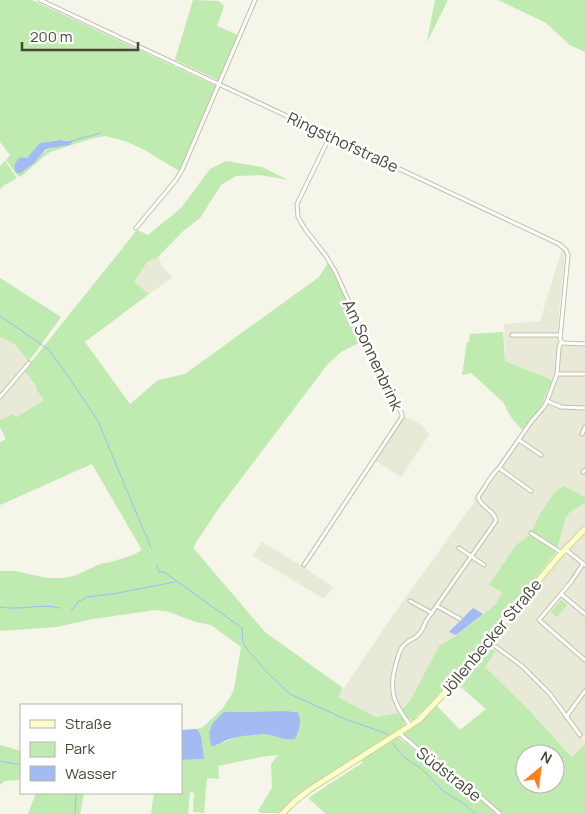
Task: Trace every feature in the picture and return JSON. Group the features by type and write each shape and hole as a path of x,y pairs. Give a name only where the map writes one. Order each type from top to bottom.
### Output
{"main road":[{"name":"Jöllenbecker Straße","path":"282,814 309,790 419,720 448,689 564,551 585,529"}],"street":[{"name":"Ringsthofstraße","path":"40,0 564,247 568,255 559,335 561,342"},
{"path":"136,228 176,180 182,170 255,0"},
{"name":"Am Sonnenbrink","path":"304,565 402,417 335,271 326,256 304,229 298,217 297,204 330,136"},
{"path":"512,335 559,335"},
{"path":"411,725 397,706 393,691 392,677 398,656 409,640 415,638 422,630 426,621 496,522 494,514 480,502 478,497 544,407 557,374 561,342 585,344"},
{"path":"0,397 29,362"},
{"path":"557,374 585,374"},
{"path":"547,401 561,407 585,408"},
{"path":"582,434 585,427"},
{"path":"519,440 541,456"},
{"path":"499,468 531,491"},
{"path":"531,533 584,564 539,620 585,660"},
{"path":"459,548 484,565"},
{"path":"561,594 585,614"},
{"path":"410,601 432,613"},
{"path":"437,606 460,619"},
{"path":"495,646 522,666 550,694 580,735"},
{"path":"566,717 585,691"},
{"name":"Südstraße","path":"399,733 442,770 483,799 500,814"}],"shaded area":[{"path":"562,249 565,252 557,334 558,342 563,346 585,346 585,497 564,486 535,525 530,535 521,542 489,585 502,592 495,605 456,636 439,646 410,701 398,713 376,717 338,697 391,618 475,501 473,499 541,407 552,380 505,361 504,324 540,321"},
{"path":"158,257 164,269 173,277 149,294 133,282 147,262"},
{"path":"0,337 15,344 28,361 30,364 24,371 36,385 36,389 45,400 17,417 13,414 0,420"},
{"path":"405,417 416,421 429,435 401,477 374,460"},
{"path":"585,503 585,734 582,738 585,744 573,757 565,748 565,744 561,744 485,667 496,652 485,648 561,555 558,546 566,517 570,512"},
{"path":"262,542 333,587 324,599 253,556"}],"green space":[{"path":"0,0 32,0 216,86 179,171 143,149 125,141 105,136 50,152 20,177 6,160 10,155 0,142","holes":["74,141 67,145 47,150 30,166 18,173 16,162 20,157 27,158 44,142"]},
{"path":"193,0 219,1 224,6 217,26 238,35 218,80 175,60"},
{"path":"435,0 448,0 426,44 427,41"},
{"path":"498,0 585,0 585,52 570,45 546,23"},
{"path":"5,161 17,178 3,186 0,190 0,166"},
{"path":"226,161 262,167 288,180 260,175 236,176 221,185 200,218 182,232 158,257 147,262 134,282 149,294 85,342 130,404 158,380 185,374 319,277 328,263 334,272 365,340 341,352 327,365 219,508 195,544 194,549 265,632 343,688 338,697 376,717 398,713 405,724 405,726 389,738 308,787 278,813 261,813 258,811 272,788 271,764 278,755 218,766 219,779 207,778 204,813 193,812 194,793 190,792 188,814 151,814 154,794 182,794 182,760 203,759 197,729 203,727 222,709 234,689 241,647 211,625 196,622 166,611 153,610 93,619 57,627 0,631 0,571 16,571 46,578 63,578 74,576 100,564 133,555 142,550 92,464 0,505 0,442 6,439 0,427 0,420 13,414 17,417 44,400 36,389 36,385 24,371 137,230 148,235 181,208 210,169","holes":["294,711 300,725 295,739 251,734 216,746 209,728 225,712"]},
{"path":"0,278 61,317 28,361 15,344 0,337"},
{"path":"503,332 505,361 552,380 541,407 522,430 511,417 503,402 471,373 462,375 470,334"},
{"path":"564,486 585,497 585,503 570,512 566,517 558,546 559,549 456,674 413,720 409,719 401,710 410,701 439,646 456,636 495,605 502,592 489,585 516,545 530,535 541,512 555,492"},
{"path":"561,600 567,605 557,617 551,612"},
{"path":"485,648 496,651 485,667 560,744 515,744 515,794 565,794 565,749 572,757 585,744 585,814 502,814 478,794 442,770 404,736 437,706 460,730 486,709 456,683"},
{"path":"396,737 441,772 483,801 497,814 326,814 308,798 362,763 362,760"},
{"path":"0,745 20,751 20,780 5,781 0,785"},
{"path":"36,794 84,794 80,814 28,814"}],"water":[{"path":"75,140 69,145 45,150 34,163 21,173 16,173 15,164 20,157 27,158 40,143"},
{"path":"473,608 483,614 456,635 449,632"},
{"path":"224,712 297,712 300,718 299,729 295,739 260,734 227,740 215,746 211,745 211,726"},
{"path":"197,729 201,736 204,759 182,760 182,730"}],"waterway":[{"path":"75,140 101,133"},
{"path":"0,316 49,350 98,421 151,548"},
{"path":"157,566 159,572 164,572 242,628 243,642 246,648 290,694 345,719 388,735"},
{"path":"71,611 78,602 87,597 175,582"},
{"path":"0,607 45,606 60,608"},
{"path":"393,743 404,757 423,770 443,791 476,814"},
{"path":"0,761 20,765"},
{"path":"75,814 76,794"}]}
